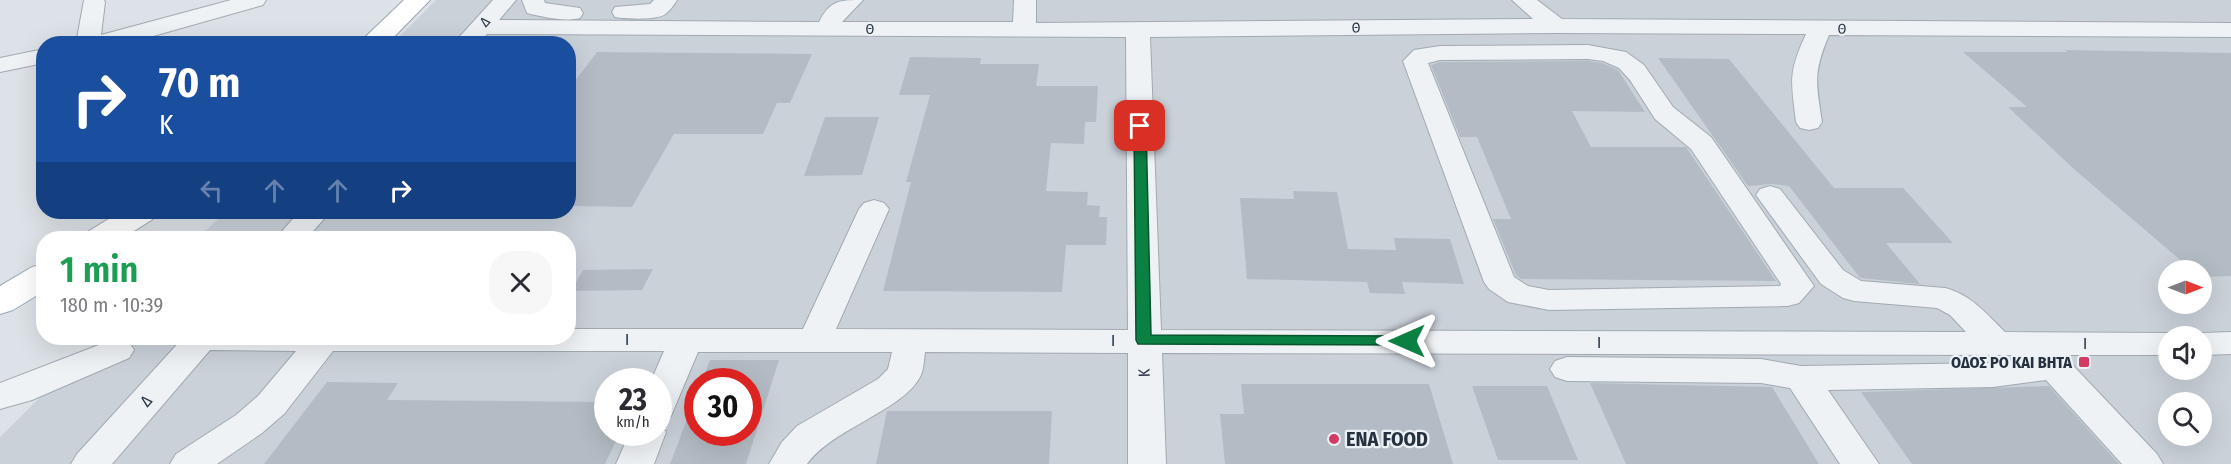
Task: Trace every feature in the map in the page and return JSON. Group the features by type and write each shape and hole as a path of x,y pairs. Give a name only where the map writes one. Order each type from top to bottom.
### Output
{"main road":[{"path":"358,36 396,0"},
{"path":"380,36 418,0"},
{"path":"112,231 131,219"},
{"path":"0,302 36,280"}],"street":[{"path":"126,36 255,0"},
{"name":"Δ","path":"474,36 505,0"},
{"path":"533,0 535,8 565,13 652,11 660,9 666,0"},
{"path":"827,28 834,14 852,0"},
{"path":"1024,30 1025,0"},
{"path":"1523,0 1556,26"},
{"path":"89,36 94,2"},
{"name":"Θ","path":"543,36 827,28 1138,30 1556,26 2231,30"},
{"path":"1621,57 1629,37 1626,27"},
{"path":"1809,122 1803,79 1807,58 1820,29"},
{"name":"Κ","path":"1138,30 1147,464"},
{"path":"1598,52 1621,57 1629,62 1671,120 1701,143 1798,286 1788,296 1549,300 1519,295 1500,282 1415,64 1416,59 1423,55 1440,53 1598,52"},
{"path":"0,65 36,58"},
{"path":"1770,195 1832,277 1840,284 1854,291 1945,298 1961,308 1996,343"},
{"path":"815,339 874,210"},
{"path":"297,231 309,219"},
{"path":"1748,298 1759,352"},
{"name":"Ι","path":"576,339 1143,340 1759,352 1996,343 2044,355 2158,345"},
{"path":"672,373 686,339"},
{"path":"788,464 795,452 810,436 890,388 904,374 911,340"},
{"path":"2212,344 2231,344"},
{"name":"Δ","path":"90,464 196,345"},
{"path":"189,464 249,424 271,405 319,345"},
{"path":"0,396 20,391 117,350"},
{"path":"1567,369 1759,352 1801,378 1860,464"},
{"path":"1801,378 1993,375 2044,355 2144,464"},
{"path":"635,464 642,446"}],"shaded area":[{"path":"436,0 2231,0 2231,464 0,464 0,437 93,345 576,345 576,231 205,231 218,219 576,219 576,36 400,36"}],"building":[{"path":"2064,50 2231,53 2231,276 2212,277 2212,260 2180,260 2075,170 2008,107 2027,107 1963,52 2068,52"},
{"path":"597,52 812,54 790,103 777,103 763,134 674,134 632,207 576,206 576,80"},
{"path":"910,57 981,58 980,64 1039,64 1036,86 1098,86 1096,122 1085,122 1084,144 1051,143 1046,191 1088,192 1087,205 1100,206 1099,217 1107,217 1106,245 1066,245 1062,292 883,291 911,182 906,182 930,95 899,95"},
{"path":"1658,58 1729,59 1834,188 1903,188 1953,243 1886,243 1920,284 1860,278 1789,186 1771,184 1748,186"},
{"path":"1588,61 1602,63 1618,70 1645,112 1572,111 1591,147 1686,147 1776,281 1521,279 1516,275 1493,219 1511,219 1477,137 1460,137 1431,65 1440,62"},
{"path":"825,117 879,117 862,175 804,176"},
{"path":"1293,191 1337,192 1348,249 1396,250 1394,238 1450,239 1464,284 1402,282 1405,294 1370,293 1367,282 1247,279 1240,198 1294,199"},
{"path":"653,269 642,290 576,291 576,282 583,270"},
{"path":"710,360 779,360 762,414 762,368 707,368"},
{"path":"327,382 398,383 387,400 594,402 594,446 613,446 605,464 264,464"},
{"path":"1590,383 1772,387 1819,464 1626,464"},
{"name":"ENA FOOD","path":"1241,384 1429,384 1453,464 1225,464 1220,414 1244,414"},
{"path":"1472,386 1547,386 1578,460 1498,460"},
{"path":"2049,386 2119,464 1912,464 1861,392"},
{"path":"887,411 1052,411 1049,464 876,464"},
{"path":"684,427 684,446 752,446 746,464 670,464"}],"place":[{"name":"ΟΔΟΣ ΡΟ ΚΑΙ ΒΗΤΑ","path":"2084,362"},
{"name":"ENA FOOD","path":"1334,439"}],"route":[{"path":"1140,126 1143,340 1407,341"}]}
